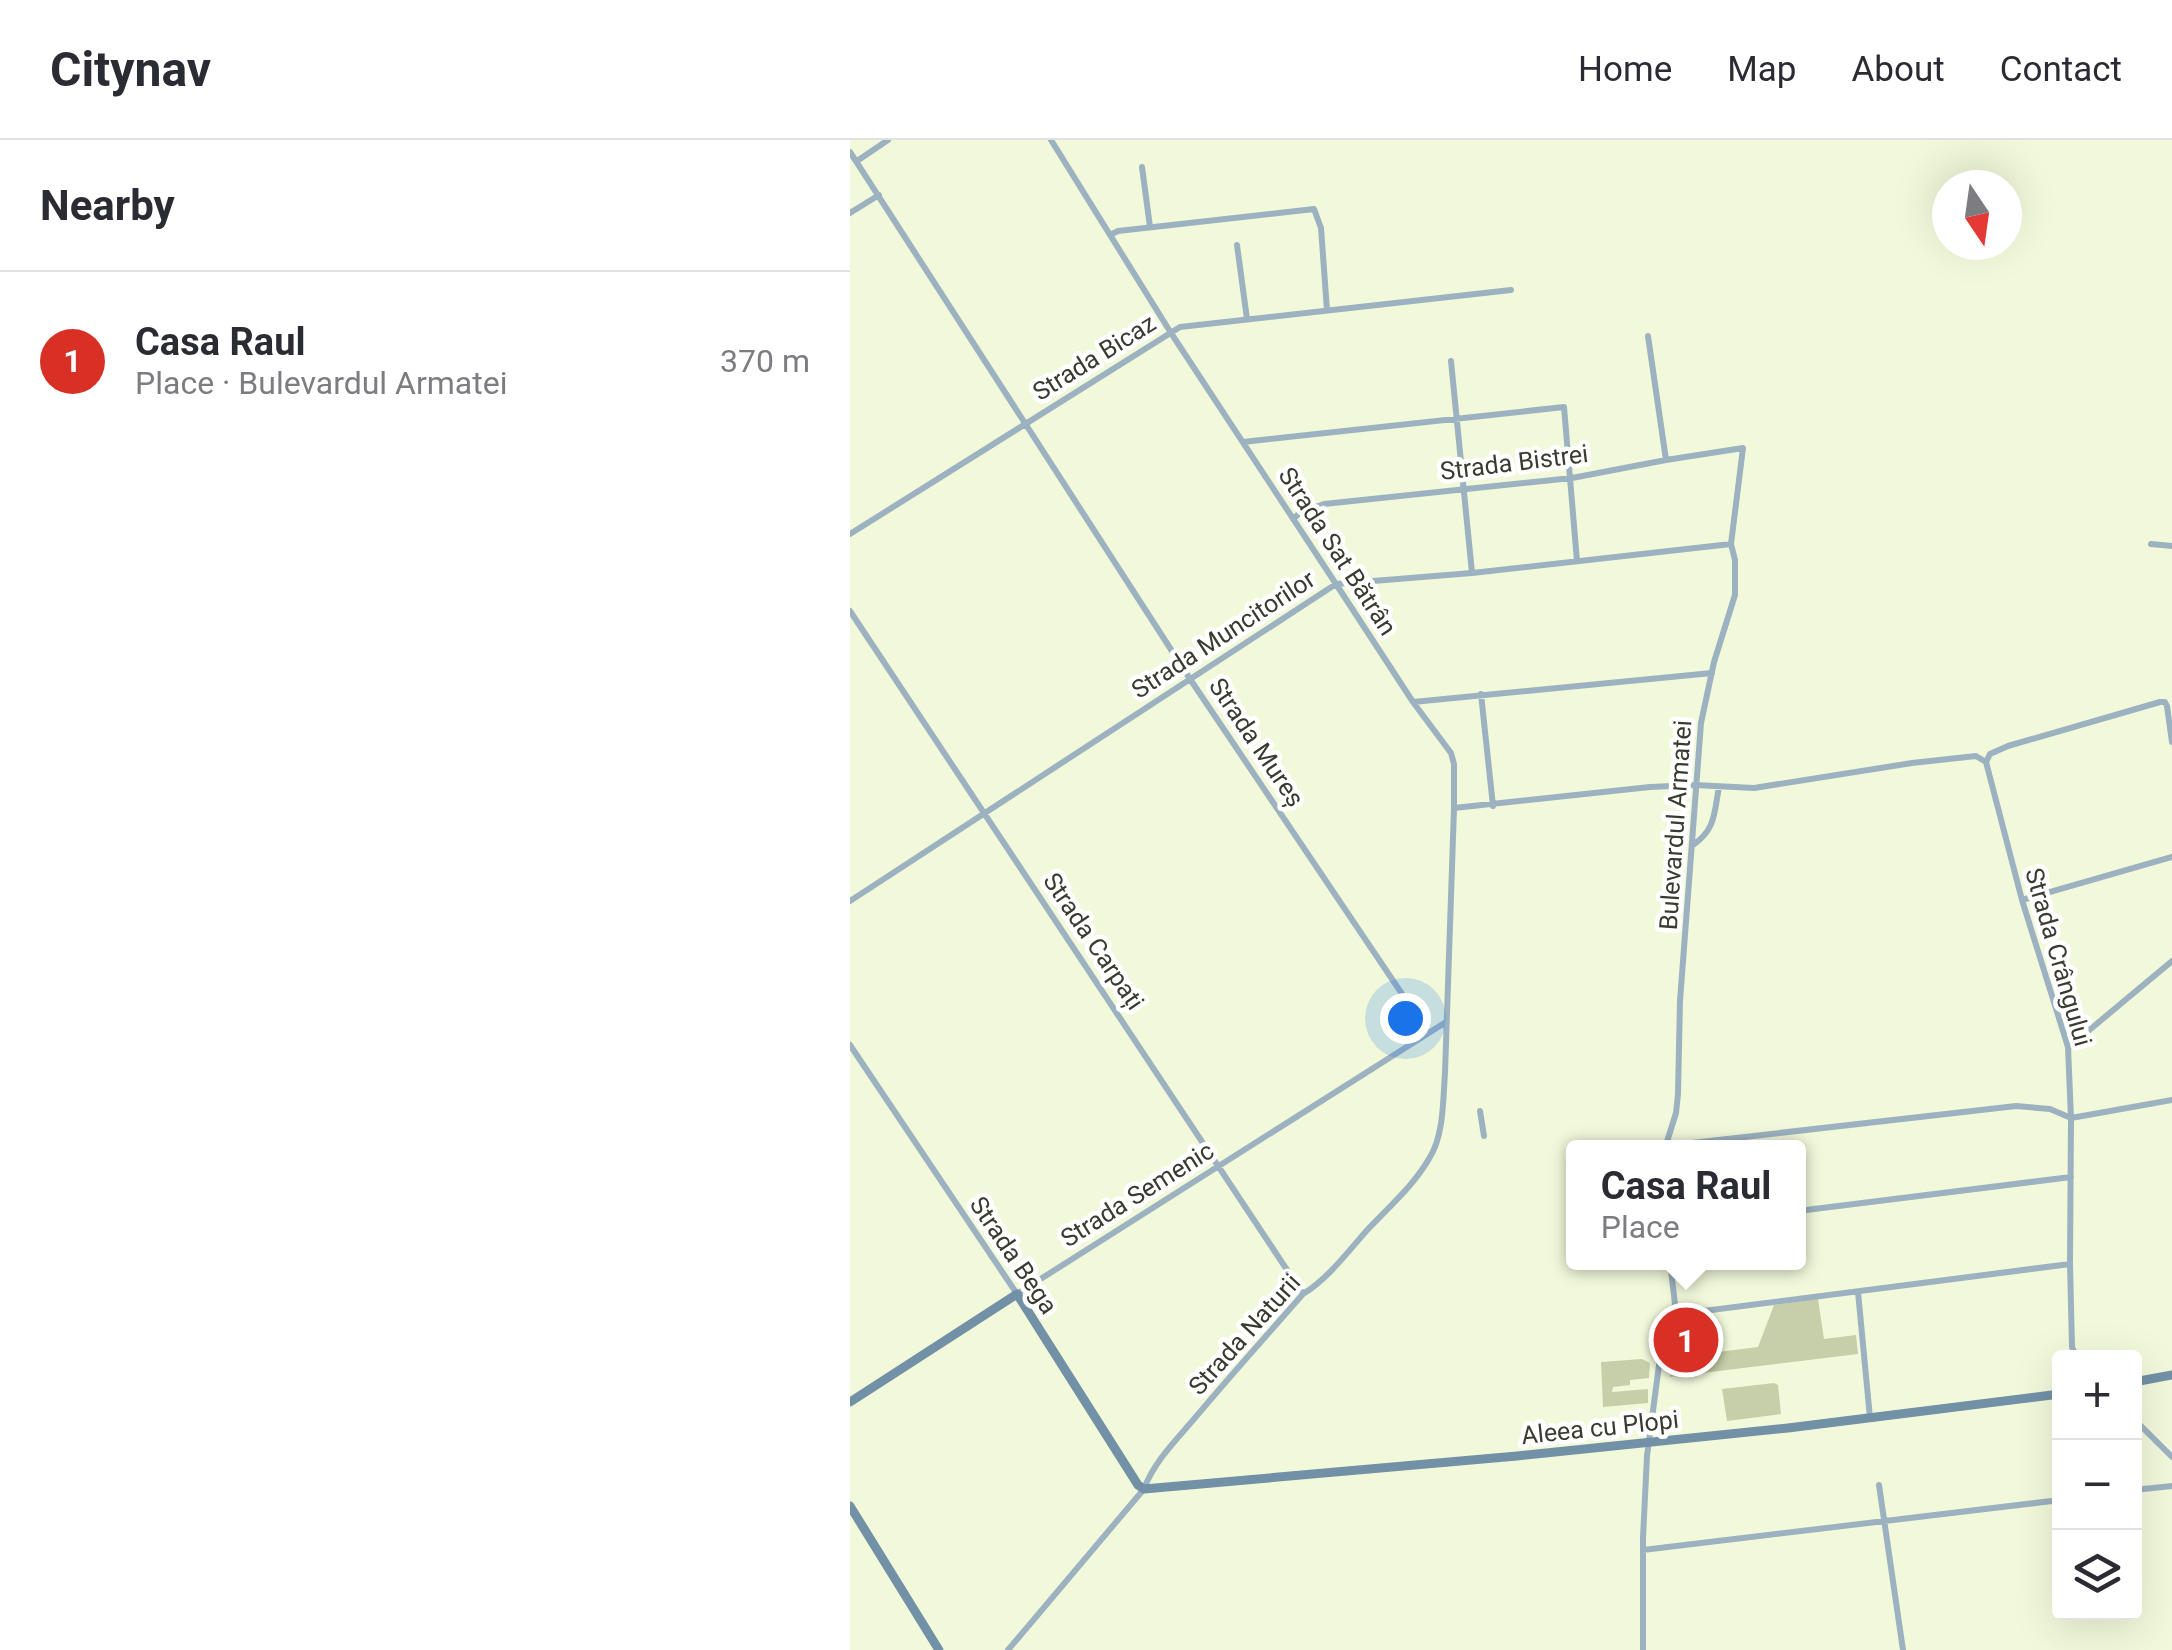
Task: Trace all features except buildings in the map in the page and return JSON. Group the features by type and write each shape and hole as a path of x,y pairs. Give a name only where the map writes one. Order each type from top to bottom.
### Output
{"street":[{"path":"856,161 888,140"},
{"name":"Strada Sat Bătrân","path":"1051,140 1171,333 1413,702 1452,753 1454,808 1446,1022"},
{"name":"Strada Mureș","path":"850,152 1190,679 1427,1032"},
{"path":"1142,167 1150,227"},
{"path":"850,213 879,195"},
{"path":"1110,236 1118,231 1314,209 1321,228 1328,310"},
{"path":"1237,246 1246,319"},
{"name":"Strada Bicaz","path":"850,534 1180,327 1511,290"},
{"path":"1648,336 1666,460"},
{"path":"1451,361 1472,573"},
{"path":"1244,442 1564,407 1577,561"},
{"name":"Strada Bistrei","path":"1293,519 1324,504 1572,478 1743,448"},
{"name":"Bulevardul Armatei","path":"1667,1140 1678,1094 1680,1002 1701,723 1735,596 1731,544 1743,448"},
{"name":"Strada Muncitorilor","path":"850,901 1336,584 1731,544"},
{"path":"2151,544 2172,546"},
{"name":"Strada Carpați","path":"850,611 1304,1294"},
{"path":"1413,702 1712,673"},
{"path":"1481,694 1493,806"},
{"path":"1454,808 1650,787 1754,788 1976,756 1986,762 1990,754 2008,746 2165,702 2172,742"},
{"name":"Strada Crângului","path":"1986,762 2022,900 2068,1047 2073,1350"},
{"path":"1692,846 1708,834 1719,787"},
{"path":"2022,900 2172,857"},
{"path":"2068,1047 2172,962"},
{"name":"Strada Semenic","path":"850,1402 1446,1022"},
{"name":"Strada Naturii","path":"1008,1650 1144,1489 1148,1476 1167,1451 1304,1294 1414,1180 1432,1155 1442,1114 1446,1022"},
{"name":"Strada Bega","path":"850,1044 1017,1294 1138,1486 1144,1489"},
{"path":"1725,1140 2016,1106 2050,1109 2071,1118 2172,1100"},
{"path":"1480,1111 1484,1136"},
{"path":"1806,1209 2072,1177"},
{"path":"1672,1315 2070,1264"},
{"path":"1644,1650 1643,1550 1649,1443 1661,1350 1675,1304 1671,1270"},
{"path":"1858,1292 1870,1418"},
{"path":"2142,1381 2172,1375"},
{"name":"Aleea cu Plopi","path":"1144,1489 1649,1443 2052,1395"},
{"path":"2142,1427 2172,1457"},
{"path":"1879,1485 1903,1650"},
{"path":"2142,1489 2172,1486"},
{"path":"1643,1550 2052,1501"},
{"path":"850,1506 939,1650"}],"green space":[{"path":"1818,1299 1824,1339 1856,1335 1858,1354 1670,1377 1671,1358 1758,1347 1774,1305"},
{"path":"1642,1359 1650,1363 1649,1378 1630,1380 1630,1385 1613,1387 1612,1392 1648,1389 1648,1403 1603,1407 1601,1362"},
{"path":"1778,1385 1781,1414 1727,1421 1722,1389"}],"place":[{"name":"Casa Raul","path":"1686,1340"}]}
